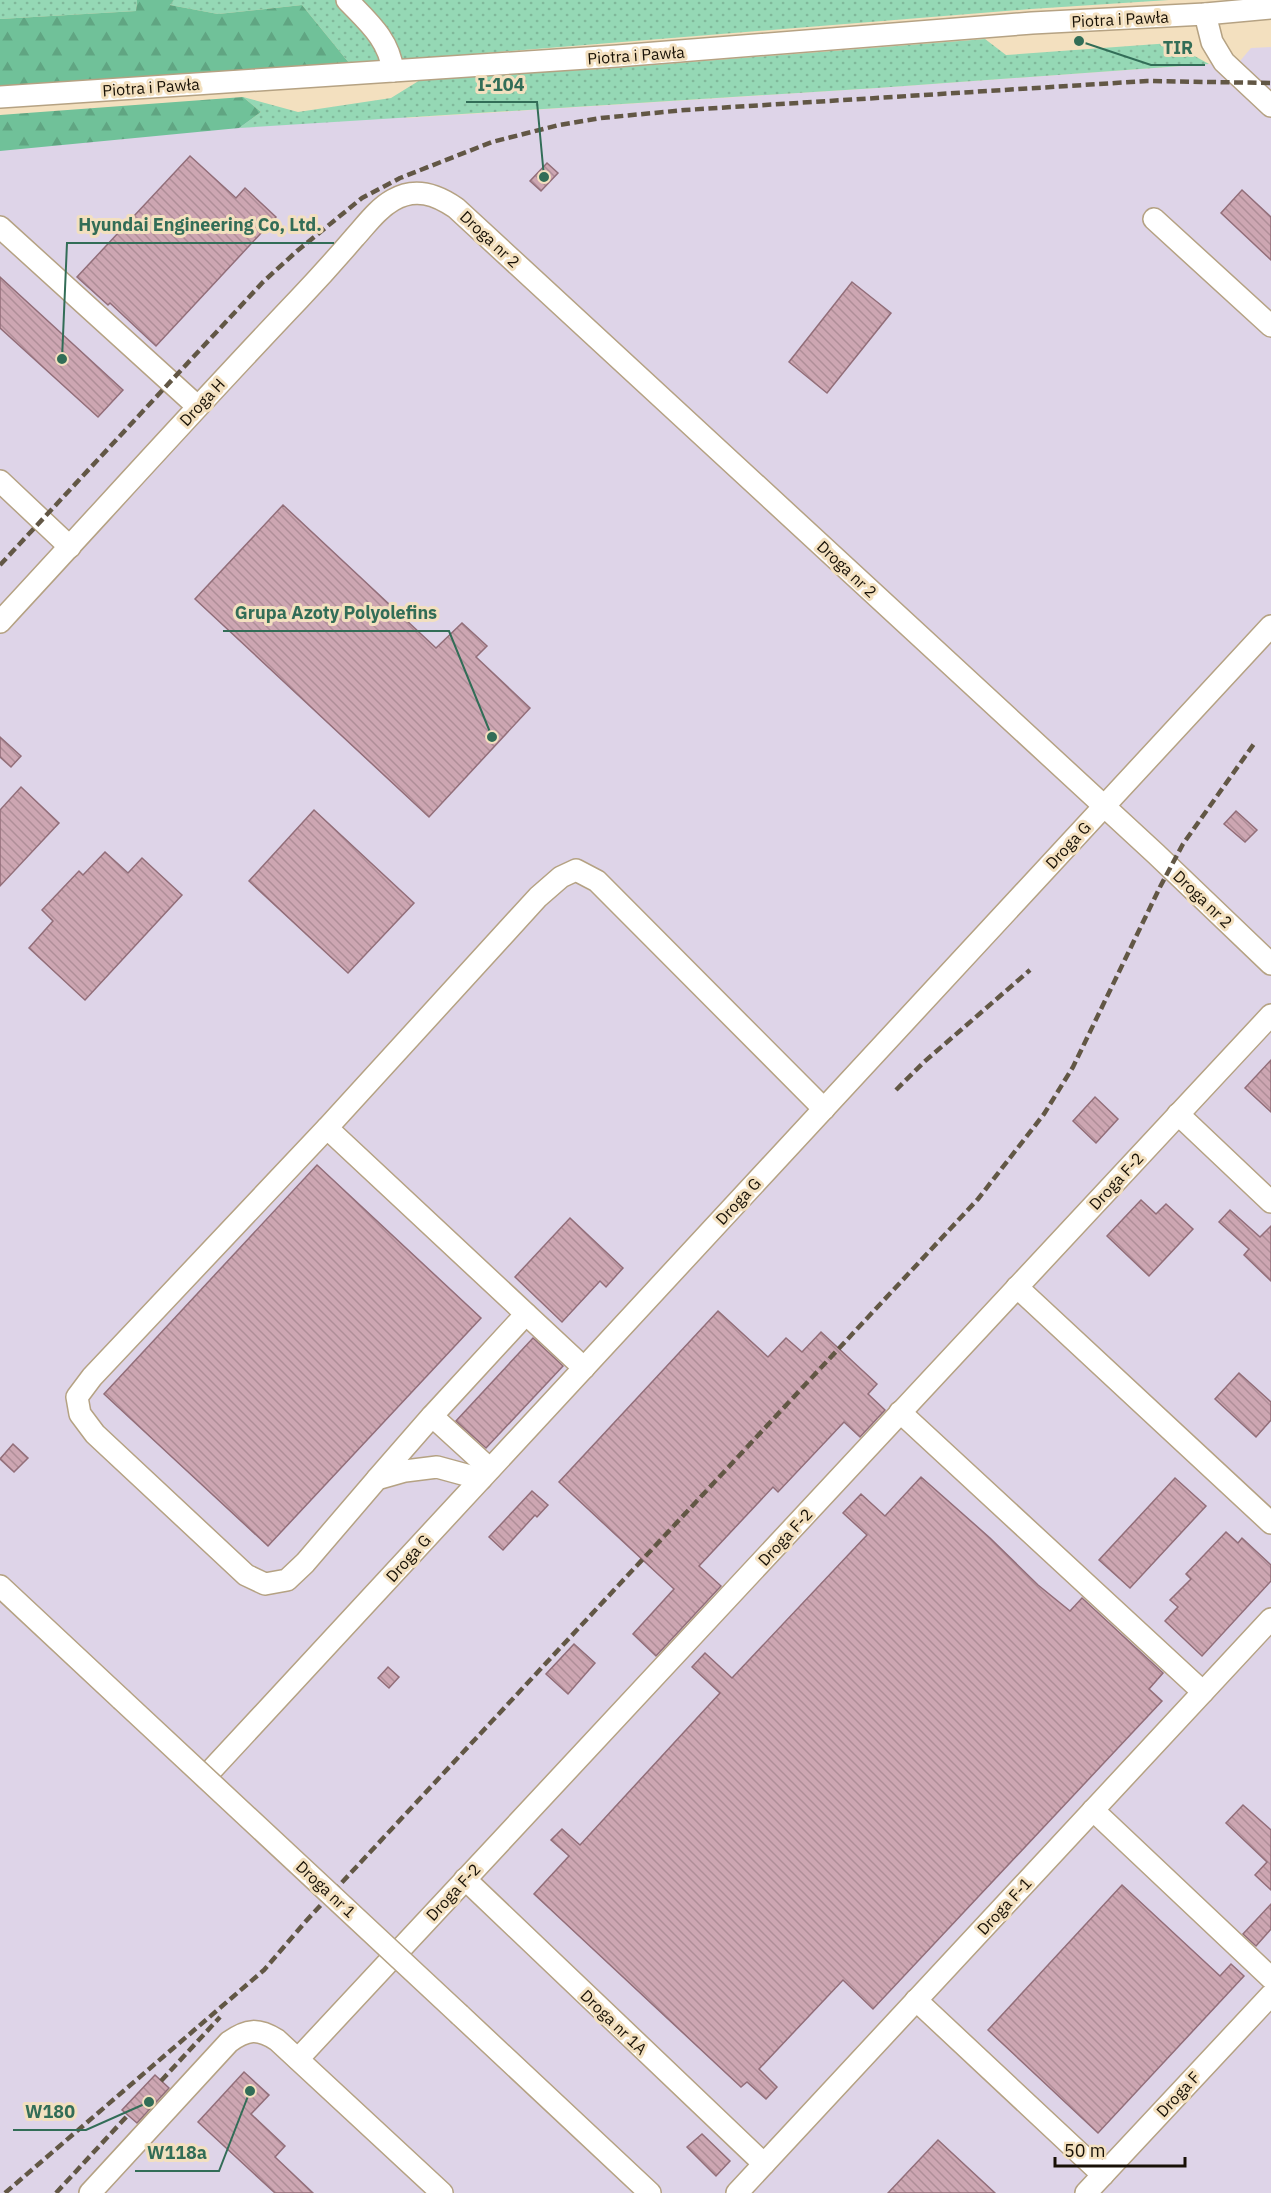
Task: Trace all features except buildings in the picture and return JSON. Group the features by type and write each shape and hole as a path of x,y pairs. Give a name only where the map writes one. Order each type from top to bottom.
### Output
{"street":[{"path":"347,0 383,40 389,51 393,71"},
{"name":"Piotra i Pawła","path":"0,97 617,56 1032,23 1205,14 1271,8"},
{"path":"1205,14 1212,42 1224,62 1271,106"},
{"name":"Droga H","path":"0,622 197,406 322,275 380,209 394,199 412,193"},
{"name":"Droga nr 2","path":"412,193 427,193 443,199 456,208 1104,806 1271,964"},
{"path":"1154,219 1271,326"},
{"path":"0,227 197,406"},
{"path":"0,481 70,547"},
{"name":"Droga G","path":"205,1777 1271,626"},
{"path":"526,1314 432,1416 305,1563 287,1580 265,1584 246,1575 96,1434 80,1414 77,1397 92,1377 327,1128 538,897 561,877 576,870 597,881 824,1108"},
{"name":"Droga F-2","path":"298,2059 1271,1015"},
{"path":"1178,1114 1271,1202"},
{"path":"327,1128 584,1368"},
{"path":"1017,1287 1271,1523"},
{"path":"900,1412 1203,1692"},
{"path":"432,1416 485,1474"},
{"path":"377,1479 405,1471 437,1467 485,1474"},
{"name":"Droga nr 1","path":"0,1586 650,2193"},
{"name":"Droga F-1","path":"737,2193 1271,1619"},
{"path":"1093,1810 1271,1978"},
{"name":"Droga nr 1A","path":"465,1879 764,2164"},
{"name":"Droga F","path":"1086,2193 1271,1995"},
{"path":"916,2000 1103,2175"},
{"path":"90,2193 229,2042 240,2035 254,2031 265,2032 277,2040 442,2193"}],"shaded area":[{"path":"1271,47 1271,2193 0,2193 0,136 417,107 406,118 877,88 1240,61 1251,48"}],"green space":[{"path":"0,0 137,0 136,11 0,19"},
{"path":"137,0 174,0 170,5 218,14 302,5 350,64 0,88 0,19 136,11"},
{"path":"174,0 1169,0 350,64 302,5 218,14 170,5"},
{"path":"985,39 1006,55 1171,43 1209,64 877,88 239,128 261,112 243,97 298,112 391,98 425,77 602,69"},
{"path":"243,97 261,112 239,128 0,151 0,115"}],"railway":[{"path":"0,565 263,282 297,251 362,198 400,178 492,142 559,125 601,118 685,110 1147,81 1271,83"},
{"path":"5,2193 264,1970 306,1921 978,1199 1044,1114 1073,1067 1183,844 1256,741"},
{"path":"896,1090 924,1062 1030,970"},
{"path":"161,2081 220,2017"},
{"path":"56,2193 128,2115"}],"place":[{"name":"TIR","path":"1079,41"},
{"name":"I-104","path":"544,177"},
{"name":"Hyundai Engineering Co, Ltd.","path":"62,359"},
{"name":"Grupa Azoty Polyolefins","path":"492,737"},
{"name":"W118a","path":"250,2091"},
{"name":"W180","path":"149,2102"}]}
